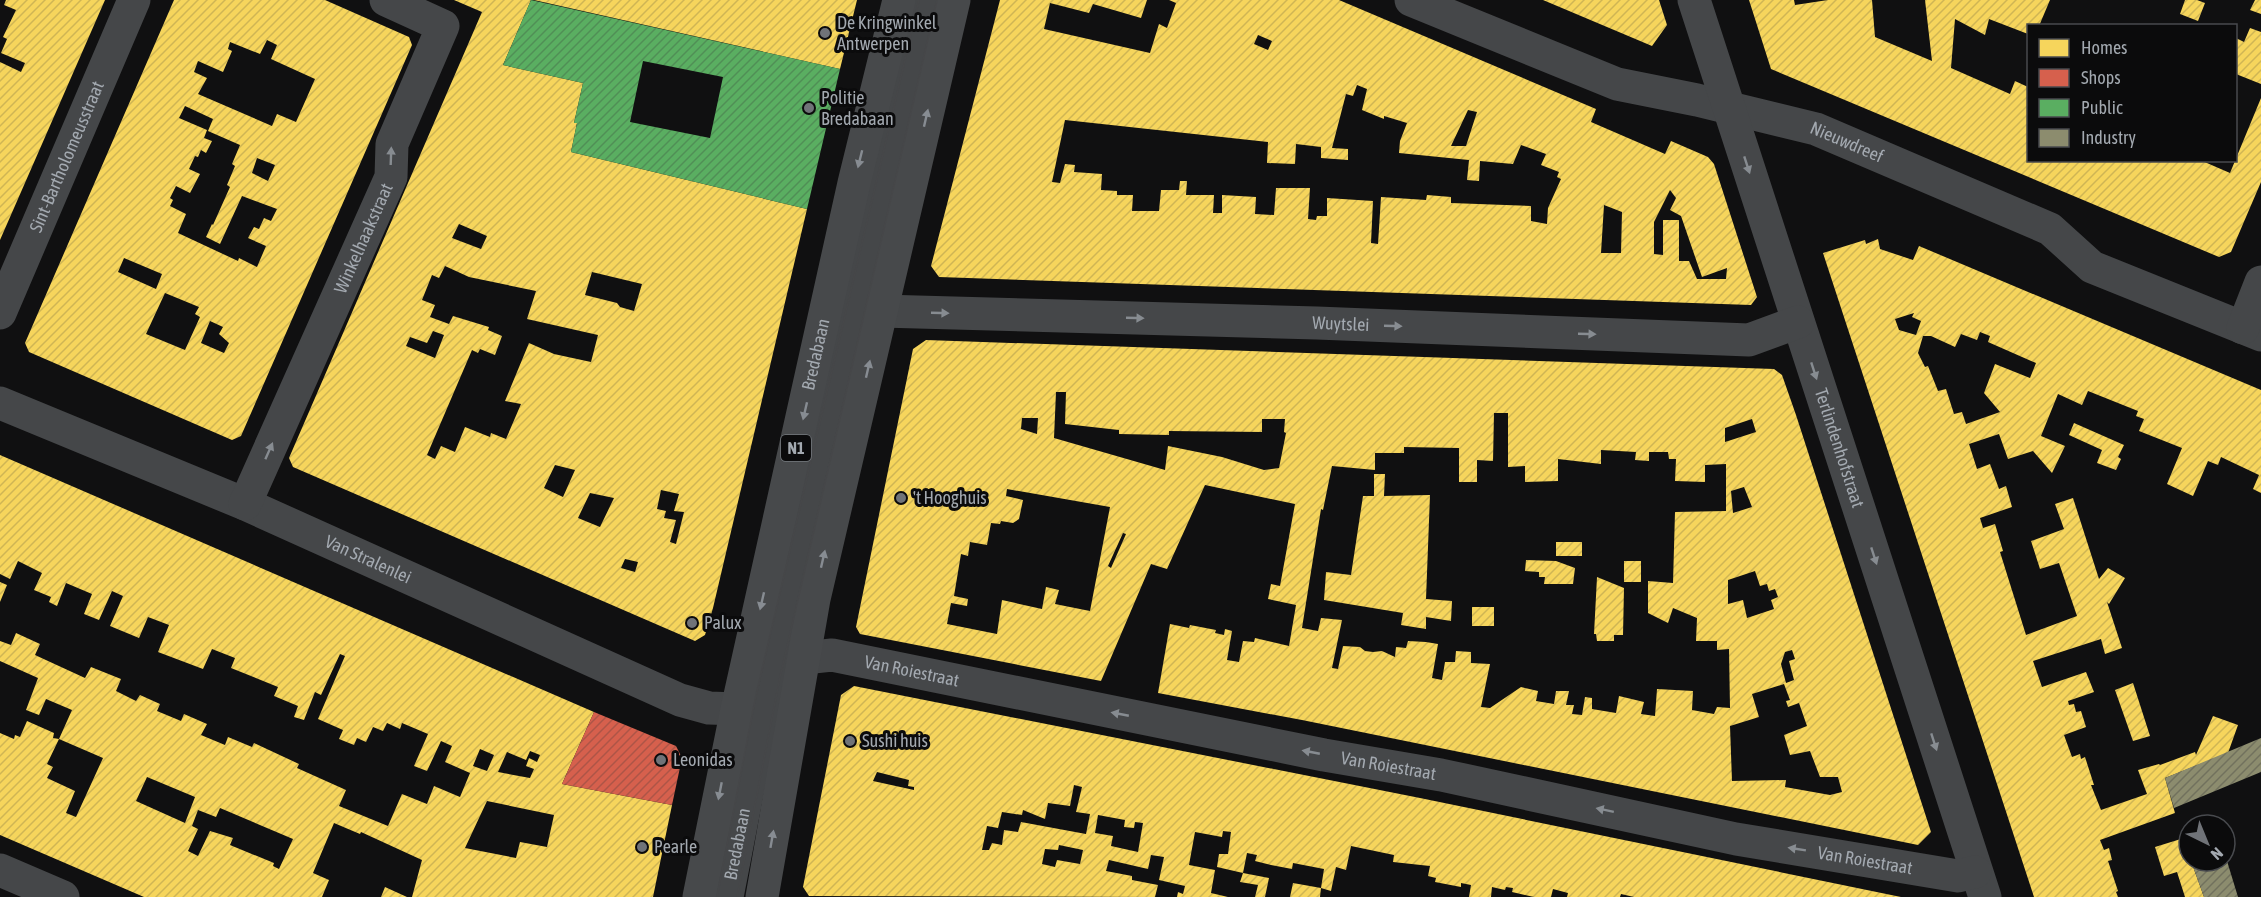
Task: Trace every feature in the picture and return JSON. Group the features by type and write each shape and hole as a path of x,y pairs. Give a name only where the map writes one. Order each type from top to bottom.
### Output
{"main road":[{"name":"Bredabaan","path":"699,897 736,709 854,183 900,0"},
{"name":"Bredabaan","path":"762,897 814,599 954,0"}],"street":[{"name":"Sint-Bartholomeusstraat","path":"0,313 134,0"},
{"name":"Winkelhaakstraat","path":"245,504 391,177 392,144 443,26 386,0"},
{"name":"Bredabaan","path":"727,897 768,686 928,0"},
{"name":"Nieuwdreef","path":"1411,0 1617,84 1697,100 1729,110 1816,129 2050,229 2092,267 2252,332"},
{"name":"Terlindenhofstraat","path":"1694,0 1980,885"},
{"path":"2252,332 2261,282"},
{"name":"Wuytslei","path":"881,311 1317,323 1749,340 1798,322"},
{"name":"Van Stralenlei","path":"0,403 245,504 680,700 709,708 736,709"},
{"name":"Van Roiestraat","path":"804,658 832,655 1324,755 1441,775 1736,839 1958,876 1980,885"},
{"path":"736,709 804,658"},
{"path":"0,870 63,897"}],"building: Homes":[{"path":"6,0 105,0 0,240 0,62 21,72 25,63 1,53 7,39 3,37 16,10 4,5"},
{"path":"174,0 325,0 409,37 412,45 241,436 232,440 29,352 25,343","holes":["267,40 277,45 271,59 315,79 296,122 277,114 272,126 198,94 207,78 194,72 198,61 223,72 232,51 228,49 230,42 260,54","185,106 213,119 208,131 240,145 232,164 235,166 227,185 230,187 206,237 220,244 242,196 277,209 271,221 264,218 259,229 254,227 248,238 266,246 257,267 239,258 238,261 178,233 186,214 170,206 173,200 170,198 176,186 190,193 200,174 189,169 195,156 198,157 201,150 206,153 212,141 204,138 207,130 179,118","257,158 275,165 268,181 252,173","124,258 162,274 156,289 118,272","165,293 199,307 195,314 200,317 185,350 146,334","210,321 223,327 219,334 229,343 224,353 201,343"]},
{"path":"454,0 531,0 503,65 583,83 574,123 577,123 571,152 807,209 713,608 705,635 695,641 293,467 289,458 482,12","holes":["459,224 487,236 481,249 452,238","445,266 469,277 536,291 527,319 598,335 591,362 554,354 529,343 505,401 521,404 506,439 491,433 490,437 465,427 455,452 441,446 435,459 427,455 472,350 478,353 480,349 495,355 502,336 488,330 489,327 453,316 449,324 430,317 435,305 422,300 432,275 439,278","592,272 642,284 634,311 620,307 617,303 585,295","433,331 444,335 435,358 406,346 410,337 427,343","555,465 575,470 563,497 544,488","661,490 679,494 674,511 684,512 676,544 670,542 676,520 664,518 666,511 657,509","590,493 614,498 600,527 578,518","625,559 638,562 635,572 621,568"]},
{"path":"534,0 857,0 840,69"},
{"path":"1000,0 1147,0 1141,18 1093,4 1089,13 1050,3 1044,29 1150,53 1159,24 1167,28 1176,3 1169,0 1339,0 1596,109 1591,122 1665,154 1671,141 1708,157 1714,164 1757,297 1751,305 939,277 931,266","holes":["1258,35 1272,41 1268,50 1254,44","1357,85 1367,89 1362,110 1384,119 1384,116 1407,123 1400,141 1399,153 1469,160 1467,180 1479,181 1480,161 1513,164 1521,145 1546,154 1541,165 1559,172 1557,177 1561,179 1548,208 1547,224 1531,221 1531,206 1451,203 1451,197 1427,195 1426,200 1381,197 1378,244 1371,243 1373,201 1327,198 1327,216 1317,216 1316,220 1308,219 1310,188 1276,188 1274,215 1255,214 1256,197 1222,195 1222,213 1213,213 1214,195 1186,195 1187,181 1180,181 1179,190 1161,190 1159,211 1132,211 1133,195 1117,195 1117,191 1101,190 1102,174 1074,172 1075,165 1065,164 1060,183 1052,182 1065,120 1268,142 1267,163 1295,164 1296,144 1321,147 1321,158 1348,160 1348,149 1332,148 1346,94 1353,96","1468,110 1477,112 1466,146 1451,146","1670,190 1676,198 1670,210 1681,216 1702,277 1727,268 1726,279 1697,279 1689,261 1679,261 1679,220 1663,220 1663,255 1654,254 1654,222","1604,205 1622,212 1621,253 1601,253"]},
{"path":"1543,0 1659,0 1667,25 1652,46"},
{"path":"1749,0 1794,0 1795,5 1828,0 1872,0 1875,37 1932,61 1925,0 2050,0 2040,24 2027,24 2027,34 1989,19 1985,35 1955,19 1951,68 2010,94 2015,81 2027,87 2027,162 2205,162 2230,173 2235,162 2237,162 2237,156 2261,98 2261,182 2231,252 2219,257 1771,69"},
{"path":"2185,0 2205,3 2198,21 2180,14"},
{"path":"2255,0 2261,0 2261,14 2250,10"},
{"path":"2250,28 2261,32 2261,84 2237,74 2237,38 2244,42"},
{"path":"1878,239 1880,249 1913,260 1919,246 2261,390 2261,493 2253,489 2259,475 2221,457 2218,465 2208,461 2193,496 2167,484 2182,448 2139,431 2144,419 2136,416 2138,411 2088,391 2082,405 2058,394 2041,436 2065,446 2052,473 2033,451 2008,459 1999,434 1969,444 1977,469 1990,464 1999,489 2006,486 2012,507 1980,518 1983,528 1995,524 2003,551 2000,552 2026,635 2077,616 2059,563 2040,569 2031,541 2064,529 2055,504 2073,498 2099,579 2108,568 2125,578 2109,604 2107,602 2122,648 2105,654 2101,639 2033,661 2042,687 2086,672 2094,692 2068,701 2069,705 2074,704 2076,712 2081,711 2086,727 2064,735 2072,757 2080,754 2081,759 2085,757 2094,785 2091,785 2101,810 2147,794 2138,770 2160,765 2195,752 2196,755 2213,716 2238,725 2228,753 2165,778 2175,813 2100,840 2104,850 2109,848 2112,860 2108,861 2118,897 2034,897 1823,253 1865,240 1866,244","holes":["1914,313 1912,317 1921,321 1916,335 1899,330 1895,319","1980,332 1990,336 1988,342 2036,363 2030,378 1995,364 1984,393 2000,412 1966,424 1962,412 1954,414 1946,389 1938,391 1928,366 1925,367 1918,353 1923,336 1931,336 1955,347 1961,334 1977,340"]},
{"path":"926,340 1774,369 1782,375 1796,415 1931,832 1918,845 1158,693 1170,624 1216,630 1215,633 1224,635 1225,629 1232,631 1227,660 1239,662 1243,641 1254,642 1255,638 1289,646 1296,605 1268,599 1271,584 1280,586 1295,504 1205,485 1167,569 1151,564 1101,681 860,634 856,627 913,349","holes":["1056,392 1066,392 1065,424 1119,430 1119,434 1169,435 1169,431 1262,432 1262,419 1285,419 1284,432 1286,433 1279,468 1264,470 1222,457 1168,446 1165,470 1054,438","1494,413 1508,413 1508,467 1525,466 1525,482 1558,481 1558,459 1601,464 1601,450 1636,452 1635,460 1649,461 1649,452 1668,452 1669,459 1676,459 1675,481 1705,482 1705,465 1726,464 1726,511 1675,512 1673,583 1648,581 1648,613 1668,623 1673,608 1697,618 1696,641 1717,641 1717,650 1729,649 1730,708 1717,707 1714,714 1692,710 1693,691 1657,689 1655,716 1641,714 1644,702 1619,696 1616,713 1592,709 1592,698 1585,697 1582,715 1572,714 1574,705 1566,705 1569,691 1556,691 1554,704 1536,701 1538,691 1521,687 1490,708 1481,707 1490,664 1471,663 1471,652 1456,651 1455,662 1445,662 1442,680 1432,678 1438,644 1426,642 1408,641 1406,648 1396,647 1395,657 1382,651 1365,651 1360,647 1343,646 1338,669 1332,668 1342,620 1321,618 1318,631 1302,628 1321,509 1323,510 1332,466 1375,470 1375,453 1404,453 1404,447 1459,448 1459,482 1477,482 1477,460 1493,461","1022,418 1038,418 1037,434 1021,429","1752,419 1756,432 1725,442 1725,428","1744,487 1752,507 1733,513 1731,491","1007,489 1110,507 1090,611 1055,604 1059,590 1046,587 1042,609 1002,600 997,634 947,624 951,603 967,606 968,599 954,596 961,554 968,556 970,542 987,545 991,523 1000,524 1001,521 1013,523 1019,519 1023,500 1006,496","1123,533 1126,534 1111,568 1108,566","1755,571 1760,586 1767,584 1769,591 1775,589 1778,597 1771,600 1774,609 1747,618 1743,600 1728,604 1728,580","1792,650 1795,659 1789,661 1794,680 1786,683 1781,664 1785,652","1784,684 1790,700 1786,701 1788,707 1799,703 1807,726 1784,735 1790,755 1810,751 1820,777 1838,777 1842,792 1830,795 1785,787 1786,780 1732,781 1730,726 1759,717 1752,694"]},
{"path":"2074,423 2124,445 2118,457 2121,459 2116,470 2097,463 2102,450 2069,435"},
{"path":"0,455 594,712 562,784 672,805 653,897 412,897 422,860 361,832 360,834 334,823 313,873 329,880 322,897 144,897 0,835 0,733 14,739 15,735 20,737 27,721 54,733 53,738 59,739 72,710 46,699 39,715 26,710 38,678 0,661 0,641 11,645 16,633 40,644 35,655 85,678 91,667 121,679 116,691 136,701 140,695 160,704 157,711 181,721 184,714 207,724 201,735 225,745 228,737 252,747 254,743 299,764 297,768 346,790 339,806 388,826 402,794 427,804 434,786 460,797 470,773 445,762 452,746 441,741 427,771 414,766 428,734 402,723 400,729 387,723 383,731 373,727 366,742 357,738 354,745 339,739 343,730 318,719 345,656 340,654 321,695 315,692 304,720 294,717 298,706 274,696 278,687 231,668 235,658 212,649 203,669 158,652 169,625 148,617 139,638 110,626 123,596 112,591 99,620 84,614 92,594 66,583 57,606 49,602 51,597 34,590 42,573 18,561 10,579 0,574","holes":["59,739 103,758 76,817 66,813 75,791 47,778 53,767 47,764","480,749 494,755 487,771 473,766","530,751 540,755 537,762 529,758 526,766 534,769 530,778 498,772 507,752 526,760","147,777 195,797 185,823 136,801","487,801 554,815 547,847 520,842 516,858 465,848","220,808 293,839 279,869 273,866 274,863 230,845 233,838 210,831 198,856 188,851 198,829 192,826 198,810 216,817"]},
{"path":"1374,474 1385,474 1384,496 1430,495 1426,599 1452,601 1451,621 1426,617 1426,629 1401,625 1403,613 1324,600 1326,572 1351,575 1363,496 1374,496"},
{"path":"1556,542 1582,542 1582,556 1556,556"},
{"path":"1526,560 1556,561 1575,568 1573,584 1544,584 1545,577 1539,577 1539,572 1525,571"},
{"path":"1624,561 1641,561 1641,582 1624,582"},
{"path":"1597,577 1624,588 1623,635 1614,635 1614,641 1597,641 1596,634 1594,634"},
{"path":"0,582 7,585 0,602"},
{"path":"1472,607 1494,607 1494,626 1472,626"},
{"path":"2133,683 2150,736 2133,741 2115,690"},
{"path":"854,686 1420,798 1901,897 1634,897 1621,894 1620,897 1567,897 1568,893 1553,889 1551,897 1534,897 1512,892 1513,888 1506,887 1505,890 1492,887 1491,897 1469,897 1471,885 1461,883 1461,887 1435,882 1436,878 1428,876 1430,866 1393,862 1394,855 1351,846 1346,870 1336,867 1331,891 1321,888 1324,869 1293,863 1292,869 1271,865 1255,861 1257,855 1247,853 1243,873 1217,867 1219,854 1228,854 1231,832 1223,831 1222,837 1195,832 1189,865 1215,870 1211,893 1228,897 1177,897 1178,892 1183,894 1185,886 1159,880 1164,857 1151,855 1148,869 1109,860 1106,871 1132,876 1132,880 1158,885 1155,897 809,896 803,887 841,695","holes":["877,772 909,780 908,786 914,787 914,790 873,781","1074,785 1082,787 1076,812 1090,814 1086,834 1021,822 1018,832 1004,830 1002,845 992,843 989,850 982,850 987,826 998,828 1002,812 1022,815 1023,810 1045,819 1048,803 1070,806","1098,815 1125,820 1124,827 1134,828 1135,822 1143,823 1138,852 1111,846 1113,836 1095,833","1059,845 1083,850 1080,864 1057,860 1055,867 1042,864 1045,849 1058,850"]},
{"path":"2177,840 2177,872 2164,876 2155,847"},
{"path":"1243,873 1269,878 1265,897 1255,897 1258,885 1240,882"},
{"path":"2177,873 2195,873 2204,897 2185,897"},
{"path":"1293,883 1321,888 1320,897 1290,897"},
{"path":"385,887 407,897 381,897"}],"building: Shops":[{"path":"594,712 676,746 682,758 672,805 562,784"}],"building: Public":[{"path":"531,0 840,69 807,209 571,152 577,123 574,123 583,83 503,65","holes":["643,61 723,77 710,138 630,122"]}],"building: Industry":[{"path":"2261,738 2261,772 2174,808 2165,778"},
{"path":"2195,873 2231,873 2238,897 2204,897"}],"tram line":[{"path":"717,897 756,695 919,0"},
{"path":"737,897 780,677 937,0"}],"place":[{"name":"De Kringwinkel Antwerpen","path":"825,33"},
{"name":"Politie Bredabaan","path":"809,108"},
{"name":"'t Hooghuis","path":"901,498"},
{"name":"Palux","path":"692,623"},
{"name":"Sushi huis","path":"850,741"},
{"name":"Leonidas","path":"661,760"},
{"name":"Pearle","path":"642,847"}]}
